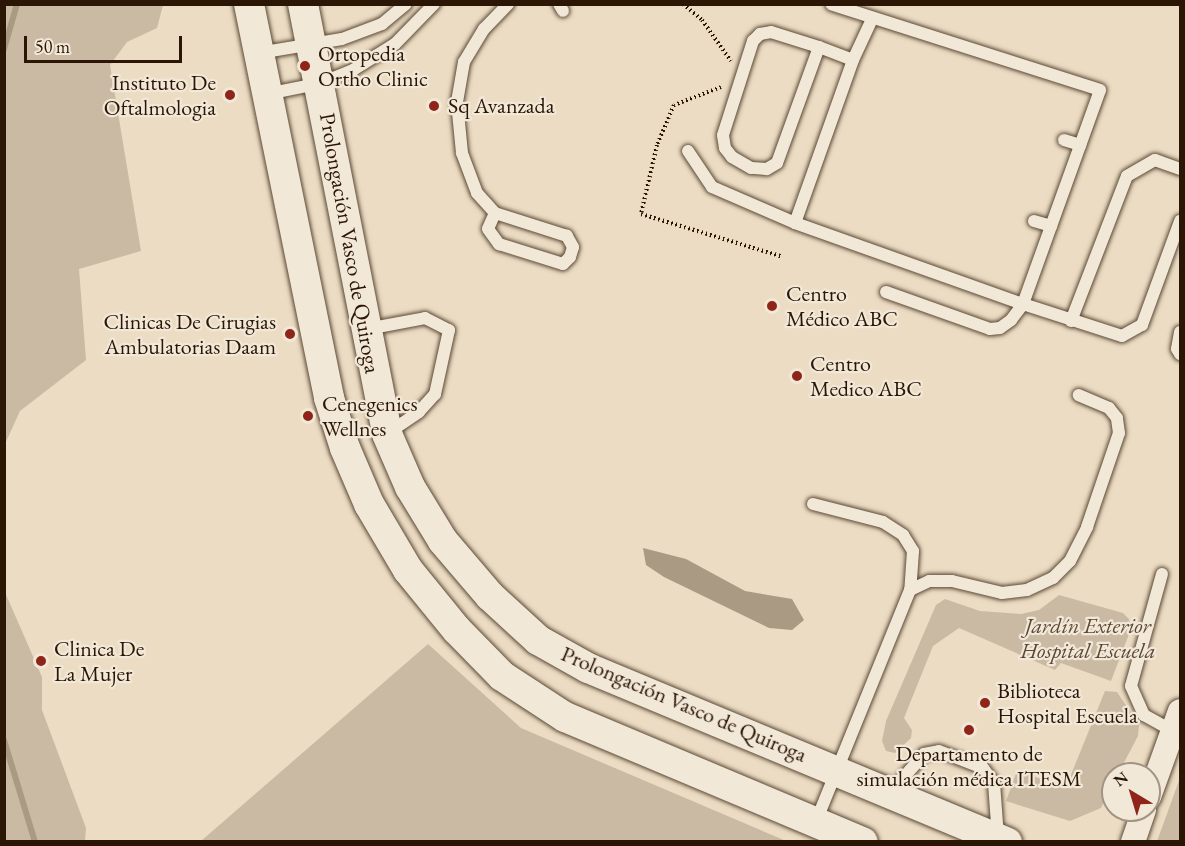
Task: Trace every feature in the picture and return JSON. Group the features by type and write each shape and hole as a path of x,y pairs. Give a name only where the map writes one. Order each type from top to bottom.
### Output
{"street":[{"path":"249,4 329,398 345,448 369,504 408,570 457,630 502,676 565,717 863,842"},
{"name":"Prolongación Vasco de Quiroga","path":"303,4 321,83 365,329 387,434 410,487 443,541 490,597 538,640 588,668 838,769 1002,840"},
{"path":"1161,764 1177,721"},
{"path":"1133,842 1140,822"}],"lane":[{"path":"259,53 313,46 382,24 406,4"},
{"path":"267,94 321,83 353,70 395,44 434,4"},
{"path":"495,213 488,229 499,244 563,264 570,257 573,247 567,236 495,213 477,193 462,153 457,102 464,63 484,28 508,4"},
{"path":"831,4 872,20 1100,90 1023,304 1011,320 1000,328 990,329 886,292"},
{"path":"795,223 854,60 872,20"},
{"path":"819,47 777,163 767,169 751,168 732,157 725,148 723,135 753,41 760,34 771,32 819,47 854,60"},
{"path":"1065,140 1080,145"},
{"path":"688,151 712,187 795,223 1071,321 1122,336 1142,325 1180,221"},
{"path":"1071,321 1127,176 1155,160 1180,169"},
{"path":"1034,221 1051,226"},
{"path":"365,329 425,318 449,330 435,394 419,412 387,434"},
{"path":"1180,335 1180,354"},
{"path":"910,590 929,581 952,581 1002,593 1027,590 1053,578 1070,561 1087,527 1119,434 1117,418 1109,408 1079,395"},
{"path":"813,504 883,522 903,535 913,552 910,590 816,822"},
{"path":"1162,574 1131,686 1136,705 1144,715 1177,721"},
{"path":"891,792 924,754 939,751 983,768 994,783 1002,840"}],"green space":[{"path":"5,4 163,5 157,28 127,42 110,65 141,251 79,269 86,360 20,411 5,444"},
{"path":"4,590 42,677 42,710 86,828 85,841 5,841"},
{"name":"Jardín Exterior Hospital Escuela","path":"1059,595 1123,613 1129,619 1131,629 1111,681 1061,663 1055,670 959,628 933,646 904,718 912,730 911,738 895,753 886,751 882,741 886,721 936,605 945,599 980,611 1021,614 1039,610"},
{"path":"428,644 521,728 786,841 201,841"},
{"name":"Jardín Exterior Hospital Escuela","path":"1105,691 1117,692 1139,725 1138,736 1124,762 1101,762 1101,808 1070,821 1006,801 1017,771 1066,787"},
{"path":"1180,778 1180,841 1157,841 1160,833"}],"shaded area":[{"path":"643,548 686,559 745,591 792,599 804,620 792,630 769,628 664,577 646,565"}],"waterway":[{"path":"4,49 17,4"},
{"path":"4,740 35,842"}],"place":[{"name":"Ortopedia Ortho Clinic","path":"305,66"},
{"name":"Instituto De Oftalmologia","path":"230,95"},
{"name":"Sq Avanzada","path":"434,106"},
{"name":"Centro Médico ABC","path":"772,306"},
{"name":"Clinicas De Cirugias Ambulatorias Daam","path":"290,334"},
{"name":"Centro Medico ABC","path":"797,376"},
{"name":"Cenegenics Wellnes","path":"308,416"},
{"name":"Clinica De La Mujer","path":"41,661"},
{"name":"Biblioteca Hospital Escuela","path":"985,703"},
{"name":"Departamento de simulación médica ITESM","path":"969,730"}]}
